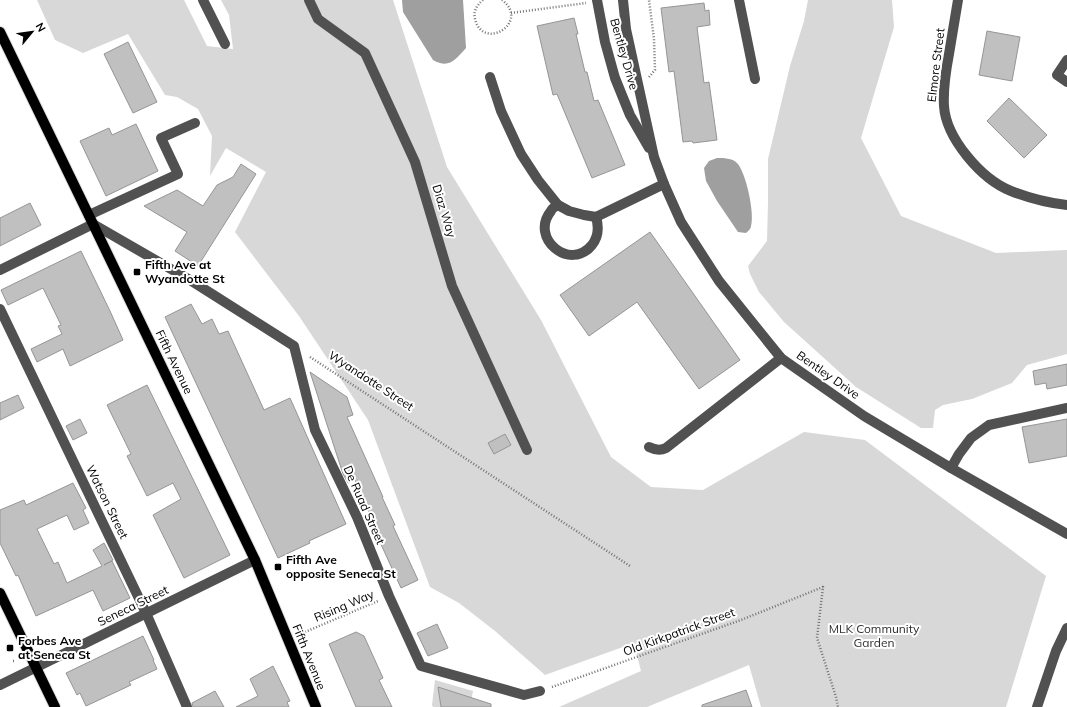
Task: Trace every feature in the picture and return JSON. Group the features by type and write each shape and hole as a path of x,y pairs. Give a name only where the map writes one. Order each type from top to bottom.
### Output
{"main road":[{"name":"Fifth Avenue","path":"0,32 255,560 316,707"},
{"path":"0,593 55,707"}],"street":[{"path":"202,0 225,44"},
{"name":"Diaz Way","path":"309,0 318,19 365,53 415,162 452,286 527,450"},
{"name":"Bentley Drive","path":"597,0 605,42 615,78 630,115 654,156"},
{"name":"Bentley Drive","path":"623,0 626,29 654,156 664,184 681,222 719,281 781,358 864,416 951,468 1067,534"},
{"path":"739,0 755,79"},
{"name":"Elmore Street","path":"958,0 946,74 944,106 948,125 957,144 971,161 997,184 1010,191 1049,203 1067,205"},
{"path":"1067,60 1057,75 1067,82"},
{"path":"490,77 501,111 521,154 538,180 558,205 569,211 596,217 664,184"},
{"path":"0,270 91,219 178,174 161,138 195,123"},
{"path":"558,205 551,210 546,218 544,227 546,237 550,244 557,251 565,254 574,255 582,253 595,242 598,234 596,217"},
{"path":"91,219 294,346"},
{"name":"Watson Street","path":"0,309 146,613 187,707"},
{"name":"De Ruad Street","path":"294,346 315,430 357,518 389,596 421,666 524,696 540,691"},
{"path":"649,447 654,450 662,450 666,448 781,358"},
{"path":"951,468 971,438 989,425 1067,408"},
{"name":"Seneca Street","path":"0,685 255,560"},
{"path":"1037,707 1056,651 1067,628"}],"path":[{"path":"483,0 475,9 474,15 478,27 483,31 495,34 505,29 511,19 509,7 502,0"},
{"path":"649,0 654,39 655,70 649,78"},
{"path":"511,13 584,4"},
{"name":"Wyandotte Street","path":"294,346 630,566"},
{"name":"Old Kirkpatrick Street","path":"540,691 741,620 823,587 817,638 838,707"},
{"name":"Rising Way","path":"305,632 389,596"}],"green space":[{"name":"MLK Community Garden","path":"37,0 184,0 207,46 233,49 229,15 221,0 393,0 447,167 541,320 611,457 651,487 703,490 804,432 865,440 1046,576 1006,707 761,707 749,665 647,707 559,707 641,671 634,643 545,675 495,631 459,603 430,587 368,420 299,316 235,232 266,172 226,148 210,176 212,136 198,109 177,97 165,95 128,34 83,53 55,40"},
{"path":"808,0 892,0 894,27 861,138 901,216 996,253 1067,250 1067,354 1027,365 1012,383 972,399 943,405 935,410 933,428 921,428 856,387 784,322 759,292 750,274 748,266 767,241 768,159 790,66 804,21"},
{"path":"435,680 473,691 470,707 433,707"}],"shaded area":[{"path":"402,0 463,0 466,48 451,62 443,64 433,60 403,12"},
{"path":"717,158 735,161 744,175 752,212 751,227 746,233 738,232 717,201 706,181 704,168 709,161"}],"building":[{"path":"704,3 705,11 709,10 710,25 697,27 704,83 709,82 717,140 693,143 692,141 683,142 674,71 669,72 661,8"},
{"path":"574,18 578,34 576,34 585,72 587,72 594,101 598,100 625,165 592,178 557,94 553,95 537,26"},
{"path":"987,31 1020,37 1012,81 979,75"},
{"path":"128,42 157,102 133,113 104,54"},
{"path":"1009,98 1047,135 1024,158 987,121"},
{"path":"136,124 158,171 106,196 80,141 109,128 112,135"},
{"path":"241,164 256,174 198,266 175,251 187,232 144,206 177,190 203,206 217,185 233,177"},
{"path":"30,203 41,225 0,246 0,218"},
{"path":"650,232 740,360 699,389 637,302 589,336 560,295"},
{"path":"81,251 123,340 70,366 63,349 37,362 31,349 62,334 58,326 61,325 43,288 8,305 1,290"},
{"path":"191,304 202,324 212,319 219,334 228,331 264,410 290,398 346,524 309,541 310,543 278,558 165,317"},
{"path":"1067,364 1067,385 1047,389 1046,383 1035,385 1033,371"},
{"path":"310,372 347,397 353,415 347,417 395,525 393,526 418,580 401,588 379,540 381,539 355,480 348,483 343,474"},
{"path":"147,385 230,555 184,578 153,515 181,499 173,483 147,496 127,456 131,454 107,405"},
{"path":"18,395 24,408 0,420 0,403"},
{"path":"80,419 87,433 73,440 66,426"},
{"path":"1067,419 1067,456 1029,463 1022,427"},
{"path":"505,434 511,445 494,454 488,443"},
{"path":"73,483 86,508 83,510 89,523 74,530 67,515 37,529 54,564 58,562 67,583 102,566 93,550 104,543 113,560 104,565 112,561 130,598 103,611 93,590 36,616 18,575 16,576 0,543 0,510 24,500 26,505"},
{"path":"437,624 448,648 428,656 417,633"},
{"path":"356,632 364,636 383,678 379,680 392,707 356,707 329,644"},
{"path":"143,636 157,669 129,682 131,685 86,706 80,693 77,695 66,673"},
{"path":"273,666 290,701 287,702 289,707 236,707 258,696 250,679"},
{"path":"438,687 491,704 491,707 441,707"},
{"path":"746,690 752,707 702,707 702,705"},
{"path":"215,691 224,707 193,707 192,703"}],"place":[{"name":"Fifth Ave at Wyandotte St","path":"137,272"},
{"name":"Fifth Ave opposite Seneca St","path":"278,567"},
{"name":"Forbes Ave at Seneca St","path":"10,648"}]}
